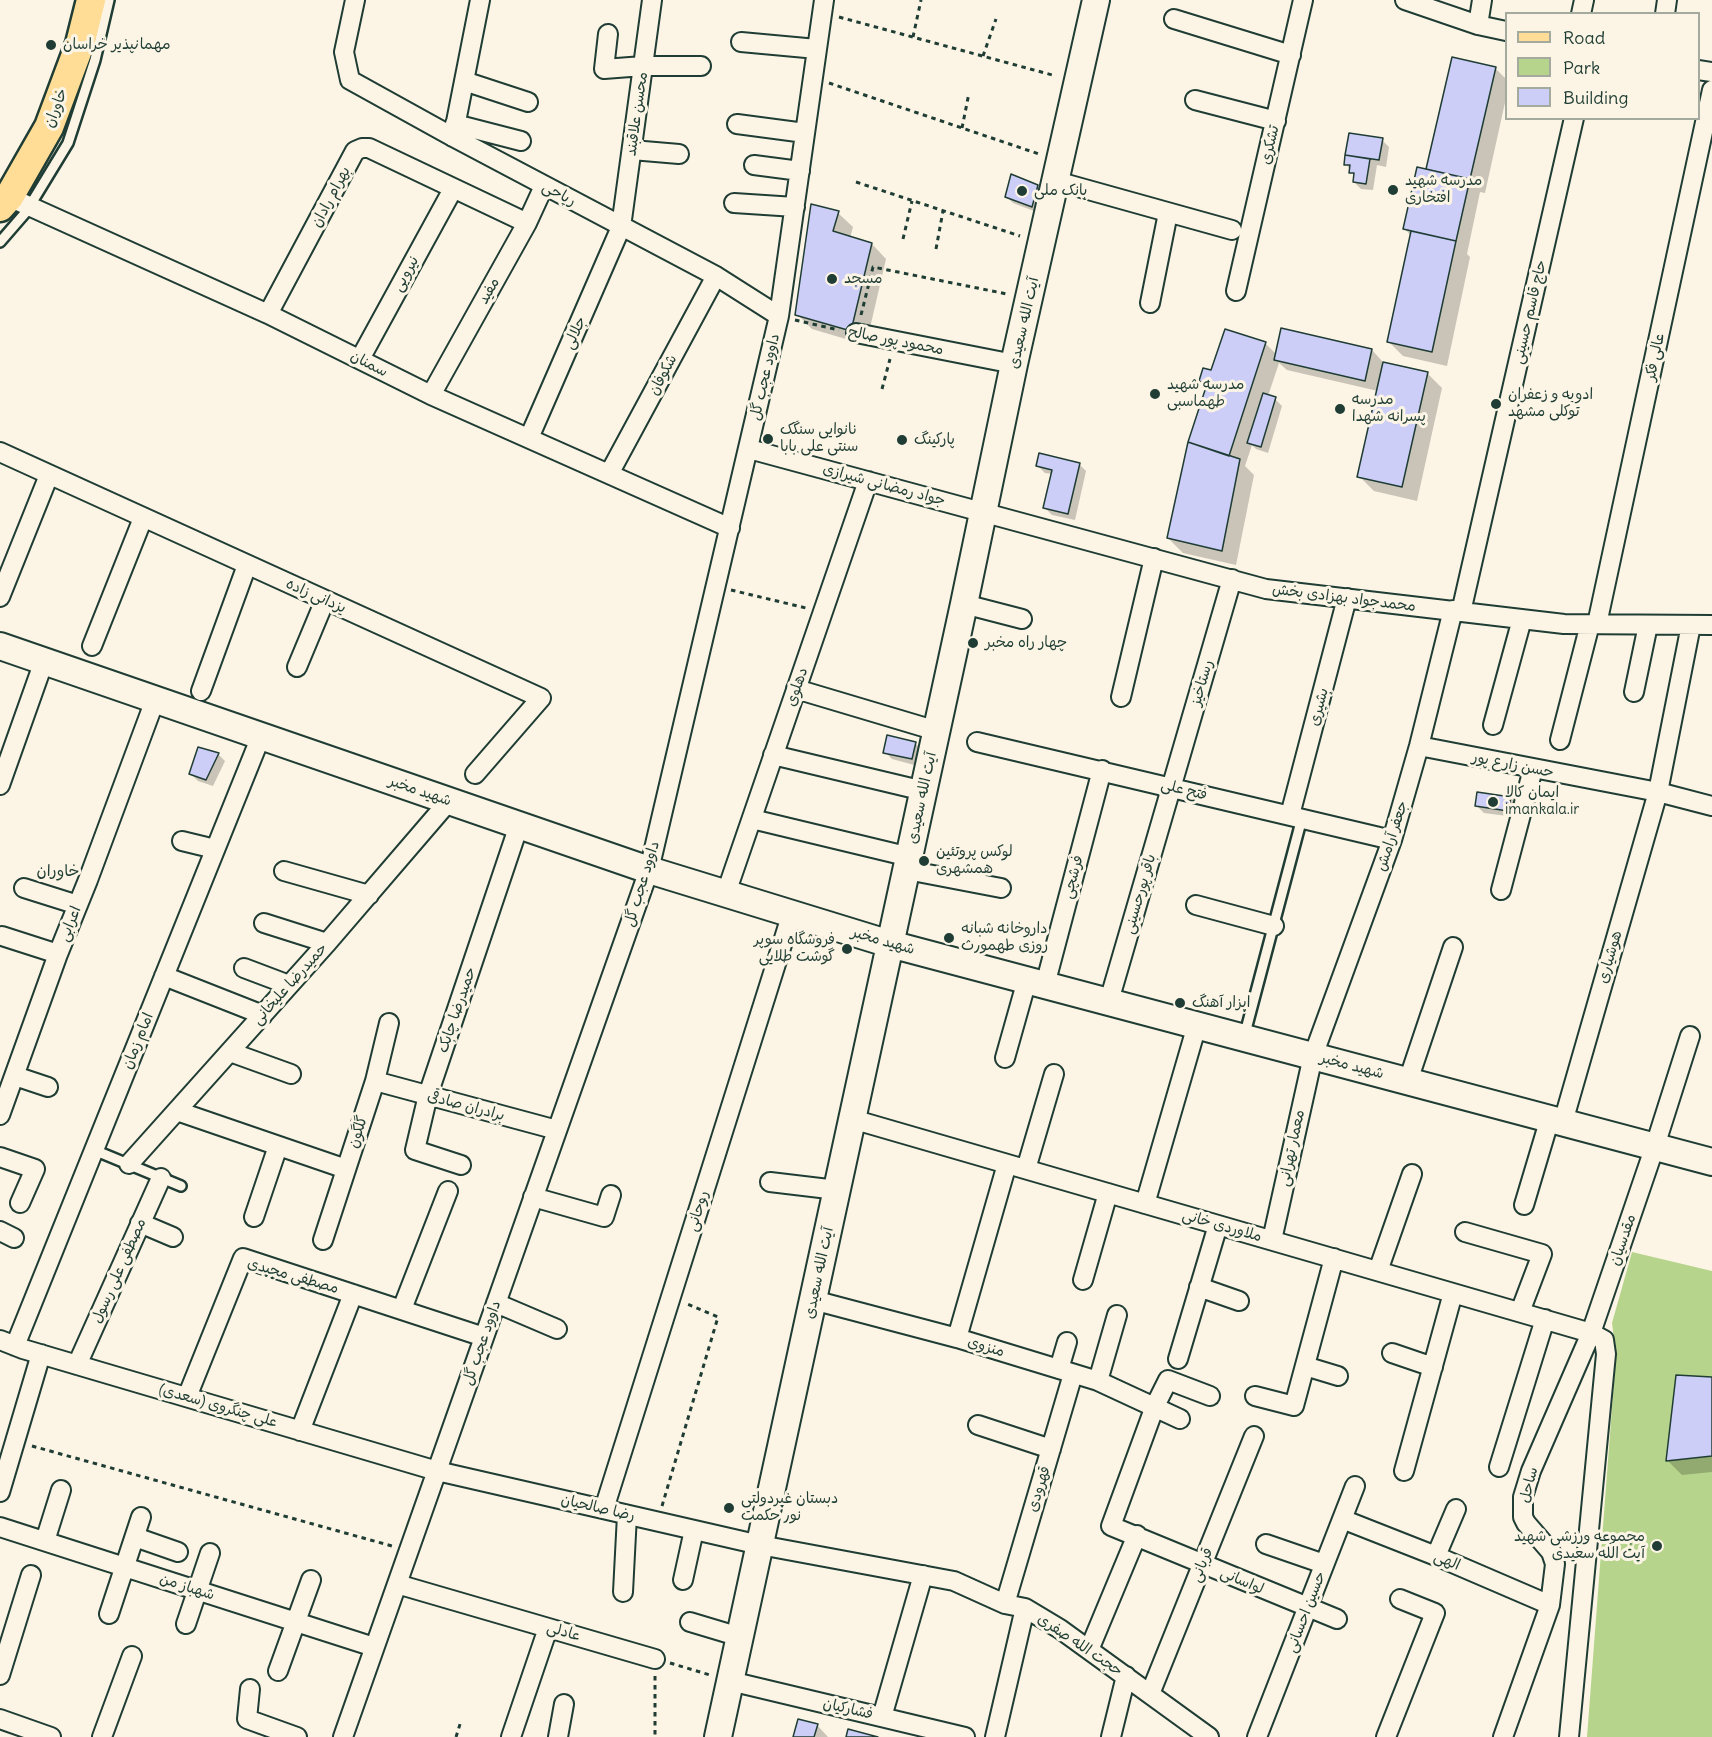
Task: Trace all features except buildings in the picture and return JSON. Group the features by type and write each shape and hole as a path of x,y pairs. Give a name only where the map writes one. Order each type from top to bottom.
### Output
{"main road":[{"name":"خاوران","path":"13,204 49,127 80,44 91,0"},
{"name":"آیت الله سعیدی","path":"718,1737 937,731 1014,364 1096,0"},
{"name":"شهید مخبر","path":"0,646 649,870 890,944 1712,1162"}],"street":[{"name":"ریاحی","path":"356,0 344,52 350,80 454,131 544,186 716,276 779,316"},
{"path":"480,0 454,131 521,141"},
{"name":"محسن علاقبند","path":"621,227 652,0"},
{"name":"داوود عجب گل","path":"343,1737 649,870 779,316 824,0"},
{"name":"تشکری","path":"1236,291 1303,0"},
{"path":"1405,0 1478,25 1505,31"},
{"path":"1478,25 1482,0"},
{"path":"1174,19 1291,55"},
{"path":"608,34 604,69 701,66"},
{"path":"741,42 818,50"},
{"path":"464,81 528,102"},
{"name":"عالی فکر","path":"1560,740 1593,624 1712,90"},
{"path":"1195,100 1276,121"},
{"name":"حاج قاسم حسینی","path":"1457,611 1574,120"},
{"path":"736,124 806,133"},
{"name":"بهرام رادان","path":"268,314 355,151 362,148 369,148 526,223"},
{"path":"632,150 678,154"},
{"path":"753,165 800,171"},
{"path":"1058,171 1168,213 1232,230"},
{"name":"مفید","path":"432,395 544,186"},
{"name":"نیرویی","path":"360,359 453,189"},
{"path":"734,203 795,207"},
{"name":"سمنان","path":"13,204 268,314 432,395 730,528"},
{"path":"1150,303 1168,213"},
{"name":"جلالی","path":"529,438 621,227"},
{"name":"شکوفان","path":"609,474 716,276"},
{"name":"محمود پور صالح","path":"856,333 1014,364"},
{"name":"جواد رمضانی شیرازی","path":"749,449 984,512"},
{"name":"یزدانی زاده","path":"0,452 541,698 475,774"},
{"path":"0,597 49,476"},
{"name":"دهلوی","path":"726,893 868,481"},
{"name":"محمدجواد بهزادی بخش","path":"984,512 1266,589 1564,624 1712,625"},
{"path":"92,646 143,518"},
{"path":"1120,697 1154,558"},
{"path":"201,691 247,565"},
{"name":"رستاخیز","path":"1172,787 1232,579"},
{"name":"بشیری","path":"1296,817 1347,598"},
{"path":"297,667 325,600"},
{"path":"964,604 1022,619"},
{"name":"جعفر آرامش","path":"1313,1056 1392,840 1457,611"},
{"path":"1493,725 1522,619"},
{"path":"1634,692 1648,625"},
{"name":"هوشیاری","path":"1524,1204 1556,1120 1658,792 1690,625"},
{"path":"0,785 44,661"},
{"path":"796,689 937,731"},
{"name":"اعرابی","path":"0,1115 58,954 155,700"},
{"name":"امام زمان","path":"7,1343 94,1150 261,736"},
{"name":"فتح علی","path":"977,741 1392,840"},
{"name":"حسن زارع پور","path":"1419,746 1658,792 1712,806"},
{"path":"773,755 924,791"},
{"path":"1501,890 1533,769"},
{"name":"فرشچی","path":"1005,1058 1036,982 1102,770"},
{"name":"باقر پورحسینی","path":"1108,1001 1172,787"},
{"name":"حمیدرضا علیخانی","path":"129,1164 327,943 449,801"},
{"path":"752,819 1001,888"},
{"name":"حمیدرضا چابک","path":"461,1166 415,1150 428,1095 519,825"},
{"path":"182,841 215,849"},
{"path":"284,871 369,895"},
{"path":"24,888 78,905"},
{"path":"1196,905 1274,926"},
{"name":"روحانی","path":"604,1509 792,913"},
{"path":"264,923 327,943"},
{"path":"2,936 58,954"},
{"path":"1408,1081 1453,947"},
{"path":"244,968 289,985"},
{"path":"164,976 263,1015"},
{"name":"گلگون","path":"323,1240 375,1082 389,1023"},
{"path":"1145,1204 1197,1025"},
{"name":"مقدسیان","path":"1591,1333 1690,1036"},
{"path":"230,1052 291,1074"},
{"name":"معمار تهرانی","path":"1272,1240 1313,1056"},
{"path":"1026,1169 1054,1074"},
{"path":"15,1076 48,1087"},
{"name":"برادران صادقی","path":"375,1082 557,1130"},
{"path":"177,1111 346,1169"},
{"name":"ملاوردی خانی","path":"852,1119 1591,1333"},
{"path":"254,1217 278,1146"},
{"path":"0,1157 35,1169 20,1203"},
{"path":"957,1338 1007,1164"},
{"path":"1378,1271 1413,1174"},
{"name":"مصطفی علی رسول","path":"76,1365 161,1178"},
{"path":"770,1182 837,1190"},
{"path":"402,1309 448,1191"},
{"path":"1083,1280 1108,1193"},
{"path":"533,1197 604,1217 610,1195"},
{"path":"140,1223 173,1237"},
{"path":"1178,1359 1218,1224"},
{"path":"1465,1232 1542,1254 1521,1312"},
{"name":"مصطفی مجیدی","path":"187,1397 243,1258 484,1337"},
{"path":"1255,1396 1294,1406 1334,1258"},
{"path":"1199,1287 1239,1301"},
{"path":"1404,1471 1453,1293"},
{"path":"300,1431 353,1294"},
{"name":"منزوی","path":"813,1300 957,1338 1098,1381 1180,1419"},
{"path":"496,1303 557,1329"},
{"path":"1098,1381 1117,1315"},
{"path":"1499,1467 1545,1319"},
{"path":"1569,1737 1606,1354 1604,1340 1591,1333"},
{"name":"ساحل","path":"1503,1737 1550,1605 1555,1564 1551,1552 1523,1517 1523,1497 1531,1471 1591,1333"},
{"name":"قهرودی","path":"1005,1604 1051,1449 1066,1372 1067,1342"},
{"name":"علی چنگروی (سعدی)","path":"7,1343 437,1471"},
{"path":"1392,1353 1433,1367"},
{"path":"0,1492 41,1354"},
{"path":"1305,1366 1338,1376"},
{"path":"1155,1406 1168,1380 1210,1396"},
{"name":"لواسانی","path":"1155,1406 1111,1526 1337,1619"},
{"path":"978,1425 1051,1449"},
{"name":"قربانی","path":"1150,1694 1254,1436"},
{"name":"رضا صالحیان","path":"437,1471 760,1545"},
{"name":"حسین احسانی","path":"1257,1737 1355,1486"},
{"path":"45,1541 61,1490"},
{"path":"1436,1556 1456,1509"},
{"path":"623,1592 627,1515"},
{"path":"109,1614 141,1517"},
{"name":"الهی","path":"1342,1519 1550,1605"},
{"name":"شهباز من","path":"0,1527 374,1647"},
{"path":"683,1581 694,1530"},
{"path":"1089,1650 1137,1535"},
{"path":"135,1537 178,1552"},
{"path":"1266,1544 1324,1564"},
{"name":"حجت الله صفری","path":"760,1545 954,1581 1005,1604 1025,1608 1060,1629 1209,1737"},
{"path":"186,1624 210,1553"},
{"path":"0,1675 31,1575"},
{"path":"886,1724 923,1575"},
{"path":"278,1671 311,1580"},
{"name":"عادلی","path":"397,1584 655,1659"},
{"path":"1386,1737 1435,1612 1400,1599"},
{"path":"995,1737 1025,1608"},
{"path":"690,1622 740,1637"},
{"path":"511,1737 548,1628"},
{"path":"102,1737 132,1656"},
{"path":"1110,1737 1126,1676"},
{"name":"فشارکیان","path":"730,1681 886,1724 965,1737"},
{"path":"250,1689 247,1719 297,1737"},
{"path":"558,1737 564,1704"},
{"path":"0,1719 51,1737"}],"lane":[{"path":"0,242 13,204 68,143 95,60 109,0"},
{"path":"1244,1037 1274,926 1296,817"},
{"path":"94,1150 181,1186"}],"path":[{"path":"913,37 921,0"},
{"path":"837,16 1078,82"},
{"path":"983,56 996,19"},
{"path":"813,78 962,128 1058,171"},
{"path":"962,128 969,93"},
{"path":"856,182 1041,243"},
{"path":"903,239 912,201"},
{"path":"936,249 943,211"},
{"path":"856,333 873,267 1029,298"},
{"name":"محمود پور صالح","path":"779,316 856,333"},
{"path":"882,389 895,340"},
{"path":"717,586 823,612"},
{"path":"657,1522 718,1317 671,1298"},
{"path":"15,1441 408,1551"},
{"path":"655,1737 655,1659 730,1681"},
{"path":"456,1737 460,1721"}],"green space":[{"name":"مجموعه ورزشی شهید آیت‌ الله سعیدی","path":"1632,1252 1712,1271 1712,1737 1587,1737 1616,1355 1612,1323"}],"place":[{"name":"مهمانپذیر خراسان","path":"51,45"},
{"name":"مدرسه شهید افتخاری","path":"1393,190"},
{"name":"بانک ملی","path":"1022,191"},
{"name":"مسجد","path":"832,279"},
{"name":"مدرسه شهید طهماسبی","path":"1155,394"},
{"name":"ادویه و زعفران توکلی مشهد","path":"1496,404"},
{"name":"مدرسه پسرانه شهدا","path":"1340,409"},
{"name":"نانوایی سنگک سنتی علی بابا","path":"768,439"},
{"name":"پارکینگ","path":"902,440"},
{"name":"چهار راه مخبر","path":"973,643"},
{"name":"ایمان کالا imankala.ir","path":"1493,802"},
{"name":"لوکس پروتئین همشهری","path":"924,861"},
{"name":"داروخانه شبانه روزی طهمورث","path":"949,938"},
{"name":"فروشگاه سوپر گوشت طلایی","path":"847,949"},
{"name":"ابزار آهنگ","path":"1180,1003"},
{"name":"دبستان غیردولتی نور حکمت","path":"729,1508"},
{"name":"مجموعه ورزشی شهید آیت‌ الله سعیدی","path":"1657,1546"}],"district":[{"name":"خاوران","path":"58,871"}]}
